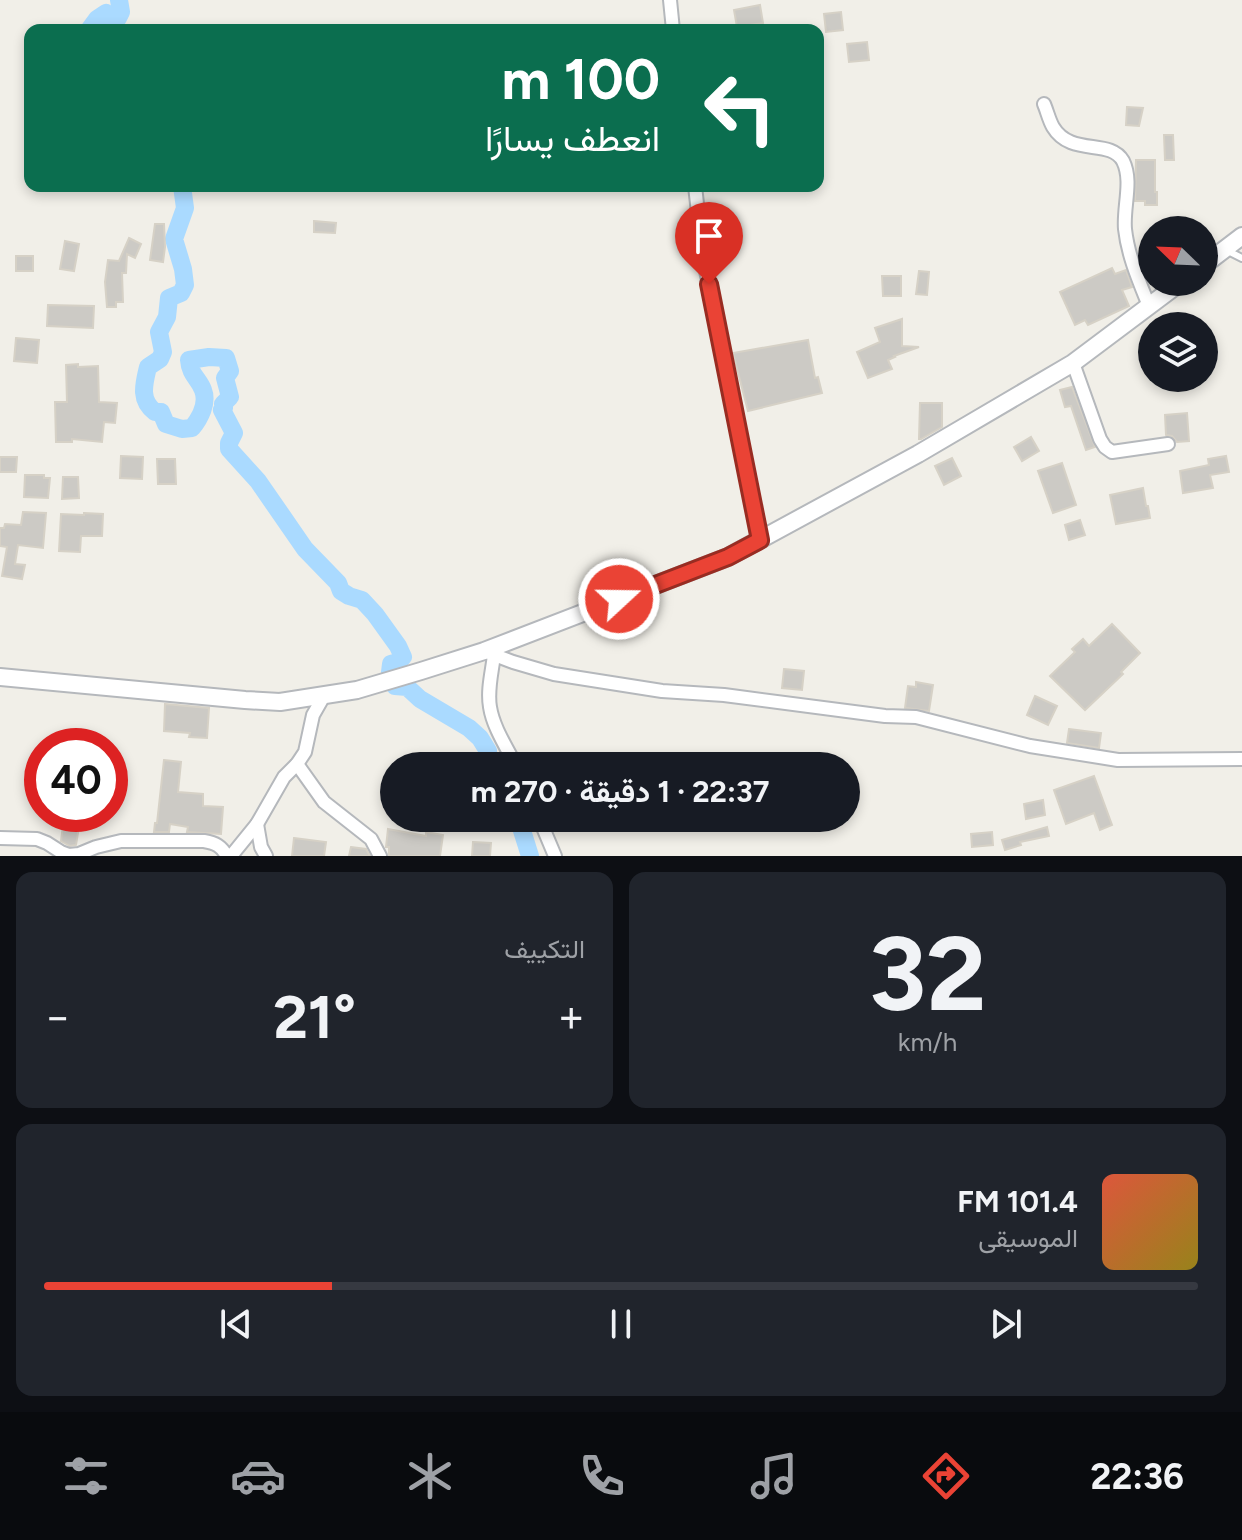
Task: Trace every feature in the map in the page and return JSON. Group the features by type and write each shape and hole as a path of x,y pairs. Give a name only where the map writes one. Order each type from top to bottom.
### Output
{"street":[{"path":"670,0 672,24"},
{"path":"1044,104 1052,126 1070,144 1110,150 1120,156 1127,175 1125,228 1135,272 1149,306"},
{"path":"696,192 703,257 760,540"},
{"path":"1218,254 1242,236"},
{"path":"0,677 280,702 357,690 489,653 728,557 918,454 1073,363 1162,296"},
{"path":"1073,363 1105,447 1112,452 1168,444"},
{"path":"489,653 554,674 662,691 916,717 1030,746 1118,760 1242,759"},
{"path":"489,653 489,707 509,752"},
{"path":"0,838 37,839 60,854 69,855 121,841 204,841 216,843 229,856 257,824 284,777 305,752 313,715 325,694"},
{"path":"297,764 324,802 371,839 380,856"},
{"path":"257,824 266,856"},
{"path":"545,832 555,856"}],"lane":[{"path":"1225,249 1242,258"}],"building":[{"path":"760,5 763,23 736,24 734,10"},
{"path":"841,12 843,30 826,32 824,14"},
{"path":"867,42 869,60 849,62 847,44"},
{"path":"1127,107 1143,108 1139,126 1126,125"},
{"path":"1164,135 1173,135 1174,160 1165,160"},
{"path":"1136,160 1155,160 1157,205 1135,201"},
{"path":"314,221 336,223 335,233 314,232"},
{"path":"155,224 164,224 163,262 150,260"},
{"path":"129,238 141,244 135,258 127,254 126,273 122,273 123,302 116,302 116,307 107,307 105,282 108,260 119,261"},
{"path":"65,241 79,244 74,271 60,269"},
{"path":"16,256 33,256 33,271 16,271"},
{"path":"1112,268 1115,274 1126,270 1132,287 1122,290 1129,306 1088,325 1085,320 1075,325 1060,292"},
{"path":"919,271 929,272 927,295 916,294"},
{"path":"882,276 901,276 901,296 883,296"},
{"path":"48,305 94,306 93,328 47,326"},
{"path":"902,319 902,346 919,347 894,356 888,360 892,369 868,378 857,352 880,342 875,328"},
{"path":"16,338 39,340 37,363 14,361"},
{"path":"808,340 815,378 818,377 822,393 748,411 733,353"},
{"path":"78,364 78,367 98,366 99,402 117,403 115,423 104,422 102,442 72,439 72,442 56,442 55,402 67,402 66,365"},
{"path":"1072,387 1095,447 1086,450 1071,406 1065,407 1060,390"},
{"path":"920,403 942,403 942,427 919,439"},
{"path":"1187,413 1189,441 1177,442 1166,435 1165,415"},
{"path":"1031,437 1039,451 1022,461 1014,447"},
{"path":"121,456 143,457 142,479 120,478"},
{"path":"1226,456 1229,472 1210,475 1213,488 1183,493 1180,471 1209,465 1208,459"},
{"path":"0,457 17,457 16,472 0,472"},
{"path":"952,458 961,476 944,485 935,466"},
{"path":"157,459 175,459 176,484 158,484"},
{"path":"1062,463 1076,505 1053,513 1038,471"},
{"path":"25,475 50,478 48,498 24,497"},
{"path":"63,477 78,477 79,498 62,499"},
{"path":"1143,488 1150,518 1116,524 1110,495"},
{"path":"23,512 46,513 43,548 18,545 15,564 25,565 22,579 2,576 7,547 0,546 0,528 4,528 5,524 21,525"},
{"path":"61,514 103,514 102,536 81,536 80,552 59,551"},
{"path":"1080,520 1085,535 1069,540 1065,525"},
{"path":"1112,624 1140,653 1085,710 1050,676 1075,652 1072,649 1083,639 1089,646"},
{"path":"784,669 804,671 802,690 782,688"},
{"path":"916,682 933,685 929,711 905,708 908,686 916,687"},
{"path":"1035,696 1057,706 1048,725 1027,715"},
{"path":"165,704 209,708 207,738 164,731"},
{"path":"1069,729 1101,733 1099,748 1067,743"},
{"path":"164,760 181,762 178,792 203,794 203,806 223,807 221,834 187,832 188,827 170,824 169,832 154,832"},
{"path":"1094,776 1112,825 1100,830 1094,813 1066,824 1054,790"},
{"path":"1043,800 1045,815 1026,819 1024,804"},
{"path":"1047,827 1049,836 1020,842 1021,845 1005,850 1002,840"},
{"path":"62,832 78,832 76,845 70,846 61,841"},
{"path":"388,832 443,835 440,856 389,856 389,847 386,847"},
{"path":"992,832 993,845 972,847 971,834"},
{"path":"294,838 326,842 324,856 292,856"},
{"path":"473,842 491,843 490,856 472,856"},
{"path":"351,847 366,849 370,856 349,856"}],"waterway":[{"path":"93,24 106,13 118,18 121,12 119,0"},
{"path":"183,192 185,208 174,239 185,285 181,293 169,298 167,317 159,332 163,352 160,359 148,367 145,380 147,402 155,412 161,412 166,424 182,429 192,428 205,400 189,360 226,358 230,371 225,378 230,397 222,410 234,433 229,449 258,481 305,549 338,583 341,591 362,600 398,646 403,657 391,664 390,672 395,686 407,687 420,699 469,728 480,738 488,752"},
{"path":"522,832 530,856"}],"route":[{"path":"619,599 728,557 760,540 709,284"}]}
